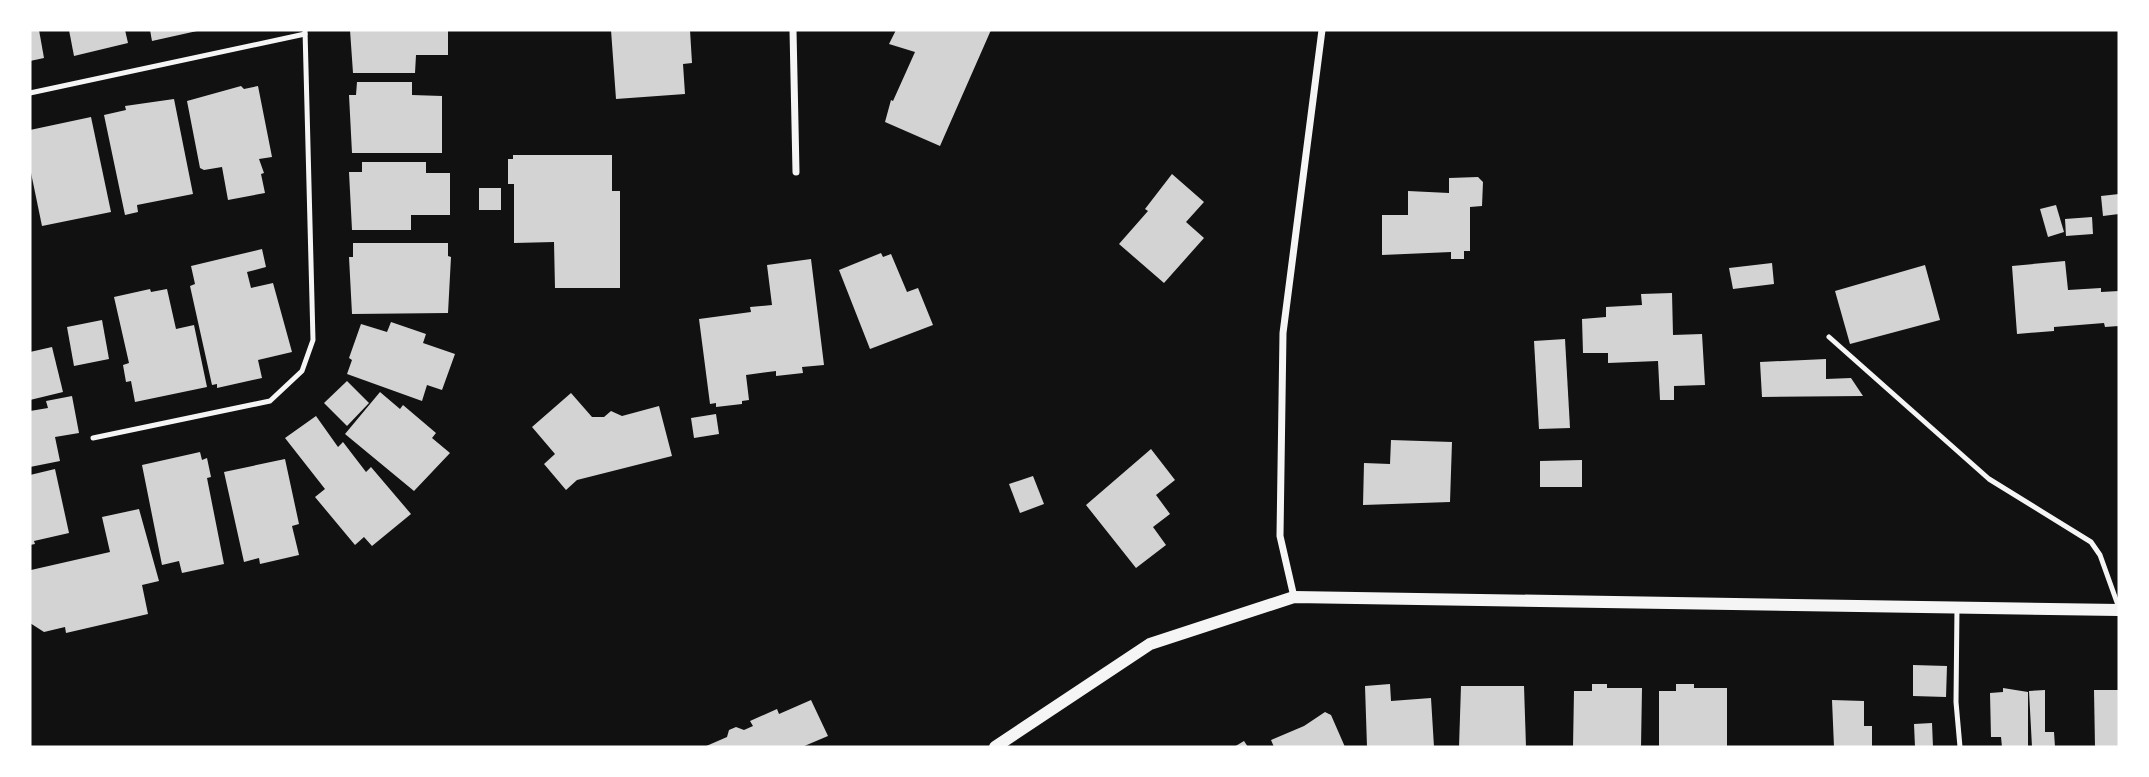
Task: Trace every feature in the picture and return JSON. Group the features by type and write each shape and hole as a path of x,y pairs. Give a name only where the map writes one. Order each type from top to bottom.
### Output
{"street":[{"path":"793,30 796,172"},
{"path":"1294,597 1280,536 1283,333 1322,30"},
{"path":"995,747 1150,643 1294,597 2119,609"}],"lane":[{"path":"30,93 305,32 313,340 302,371 270,401 93,438"},
{"path":"1829,337 1989,479 2091,542 2100,555 2119,609"},
{"path":"1956,607 1960,747"}],"building":[{"path":"30,30 39,30 44,58 30,61"},
{"path":"69,30 125,30 128,43 74,56"},
{"path":"150,30 197,30 197,31 152,41"},
{"path":"350,30 448,30 448,55 416,55 415,73 353,73"},
{"path":"611,30 690,30 692,63 683,64 685,94 616,99"},
{"path":"896,30 991,30 940,146 885,122 891,100 893,101 915,52 889,44"},
{"path":"357,82 412,82 412,95 442,96 442,153 352,153 349,95 356,95"},
{"path":"241,86 244,89 258,86 272,157 259,159 264,173 261,174 265,193 228,200 222,167 204,170 200,168 187,101"},
{"path":"174,99 193,194 137,205 138,212 125,215 104,115 126,110 125,106"},
{"path":"91,117 111,212 42,226 30,168 30,130"},
{"path":"513,155 612,155 612,191 620,191 620,288 555,288 554,242 514,243 514,184 508,184 508,159 513,159"},
{"path":"362,162 426,162 426,173 450,173 450,215 411,215 411,230 352,230 349,172 362,172"},
{"path":"1172,174 1204,202 1186,222 1204,238 1164,283 1119,244 1148,211 1145,209"},
{"path":"1478,177 1483,182 1482,206 1470,207 1470,251 1464,251 1464,259 1451,259 1451,252 1382,255 1382,215 1408,215 1408,191 1449,193 1449,178"},
{"path":"479,188 501,188 501,210 479,210"},
{"path":"2119,194 2119,214 2103,216 2101,196"},
{"path":"2056,205 2064,232 2048,237 2040,209"},
{"path":"2092,217 2093,234 2066,236 2065,219"},
{"path":"353,243 448,243 448,256 451,257 448,313 352,314 349,257 353,257"},
{"path":"262,249 266,267 247,272 251,288 273,283 292,352 258,360 262,378 217,388 217,384 212,385 190,286 195,284 191,266"},
{"path":"881,253 883,257 891,254 907,292 918,288 933,325 870,349 839,270"},
{"path":"811,259 824,365 802,367 803,373 776,376 776,371 746,375 749,400 742,401 742,404 716,407 716,403 710,404 699,319 751,312 750,307 772,305 767,265"},
{"path":"2065,261 2068,290 2101,288 2101,292 2119,291 2119,326 2105,327 2104,323 2054,327 2054,331 2017,334 2012,266"},
{"path":"1772,263 1774,284 1733,289 1729,268"},
{"path":"1925,265 1940,320 1850,344 1835,291"},
{"path":"150,289 151,292 167,289 176,329 194,325 207,387 135,402 131,381 126,382 123,365 129,363 114,297"},
{"path":"1672,293 1673,335 1702,334 1705,385 1674,386 1674,400 1660,400 1658,361 1608,363 1608,353 1583,353 1582,319 1606,317 1606,307 1642,305 1641,294"},
{"path":"102,320 109,359 74,366 67,327"},
{"path":"391,322 426,334 423,343 455,354 442,390 427,385 422,401 347,374 352,360 349,358 361,324 387,332"},
{"path":"1565,339 1570,428 1539,429 1534,341"},
{"path":"52,347 63,392 30,400 30,352"},
{"path":"1826,359 1826,379 1851,378 1863,396 1762,397 1760,362"},
{"path":"347,381 369,403 347,426 324,403"},
{"path":"380,392 400,409 403,405 436,433 432,438 450,453 414,491 345,434"},
{"path":"571,393 592,417 604,417 611,411 622,416 659,406 672,456 577,480 566,490 544,464 555,454 532,427"},
{"path":"72,396 79,433 55,437 60,461 30,467 30,411 48,408 46,401"},
{"path":"716,414 719,434 694,438 691,418"},
{"path":"316,416 338,447 343,442 366,472 371,467 411,514 372,546 364,537 355,545 315,497 325,489 285,438"},
{"path":"1391,440 1452,442 1450,502 1363,505 1364,463 1390,464"},
{"path":"1151,449 1175,480 1156,495 1170,514 1153,527 1166,545 1136,568 1086,505"},
{"path":"200,452 202,460 207,458 211,477 207,478 224,564 182,573 179,561 162,565 142,465"},
{"path":"285,459 299,524 292,526 299,555 260,564 259,558 244,562 224,472"},
{"path":"1582,460 1582,487 1540,487 1540,461"},
{"path":"55,469 69,533 34,541 35,544 30,545 30,475"},
{"path":"1033,476 1044,504 1020,513 1009,484"},
{"path":"139,509 159,581 142,585 148,614 66,633 65,627 44,632 30,623 31,570 110,552 102,517"},
{"path":"1913,665 1947,666 1946,697 1913,696"},
{"path":"1390,684 1391,701 1431,698 1434,747 1367,747 1365,686"},
{"path":"1592,684 1607,684 1607,688 1642,688 1641,747 1573,747 1574,691 1592,691"},
{"path":"1676,684 1694,684 1694,688 1727,688 1727,747 1659,747 1659,691 1676,691"},
{"path":"1461,686 1524,686 1526,747 1459,747"},
{"path":"2003,688 2028,692 2028,747 2002,747 2001,737 1991,737 1990,693 2003,692"},
{"path":"2045,690 2045,732 2054,732 2055,747 2032,747 2029,691"},
{"path":"2094,690 2119,690 2119,747 2095,747"},
{"path":"811,700 828,736 802,747 704,747 727,737 729,730 736,727 744,730 753,726 750,721 777,709 779,714"},
{"path":"1832,700 1864,701 1864,726 1872,726 1872,747 1834,747"},
{"path":"1325,712 1331,715 1345,747 1274,747 1271,740 1304,726"},
{"path":"1932,723 1933,747 1915,747 1914,724"},
{"path":"1244,741 1248,747 1234,747"}]}
